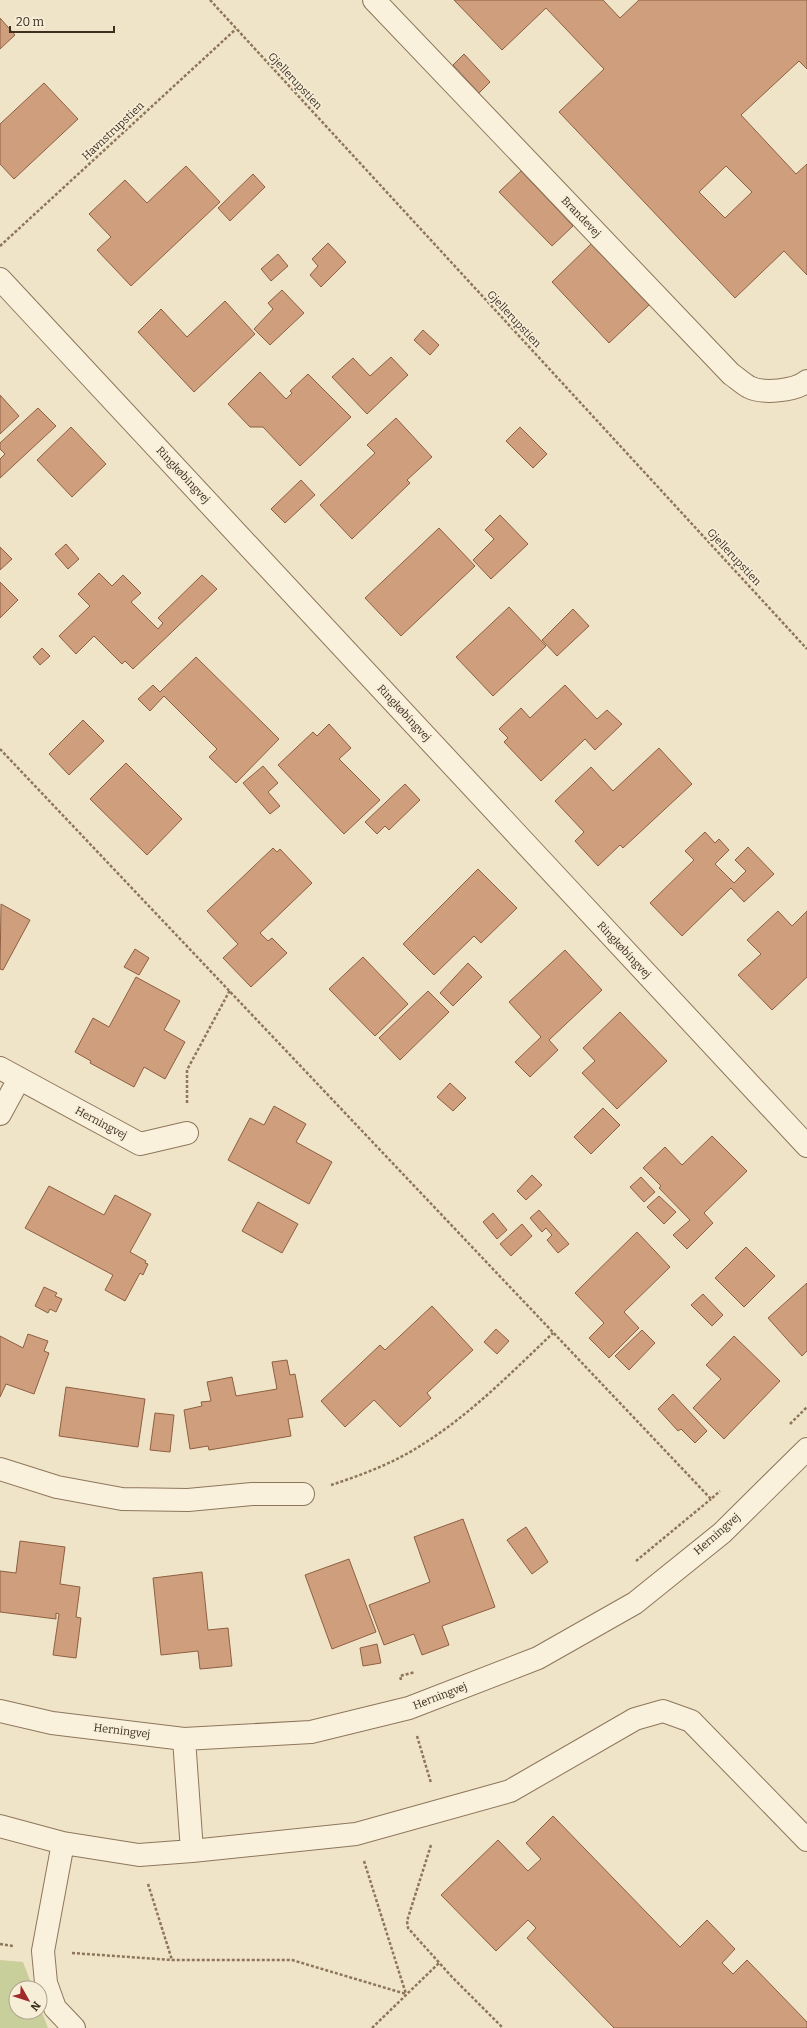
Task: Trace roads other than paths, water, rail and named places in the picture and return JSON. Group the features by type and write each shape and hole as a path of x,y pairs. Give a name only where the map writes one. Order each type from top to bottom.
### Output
{"street":[{"name":"Brandevej","path":"374,0 731,374 750,388 775,391 786,390 803,385 807,381"},
{"name":"Ringkøbingvej","path":"0,280 807,1146"},
{"name":"Herningvej","path":"0,1068 140,1144 187,1133"},
{"path":"0,1114 20,1079"},
{"name":"Herningvej","path":"0,1711 52,1723 184,1739 310,1732 409,1708 538,1658 635,1603 722,1533 807,1450"},
{"path":"0,1469 57,1486 122,1499 188,1500 252,1494 303,1494"},
{"path":"0,1826 63,1843 139,1855 356,1834 510,1791 635,1719 663,1711 690,1721 807,1840"},
{"path":"184,1739 192,1851"},
{"path":"63,1843 43,1951 46,1983 55,2008 74,2028"}]}
